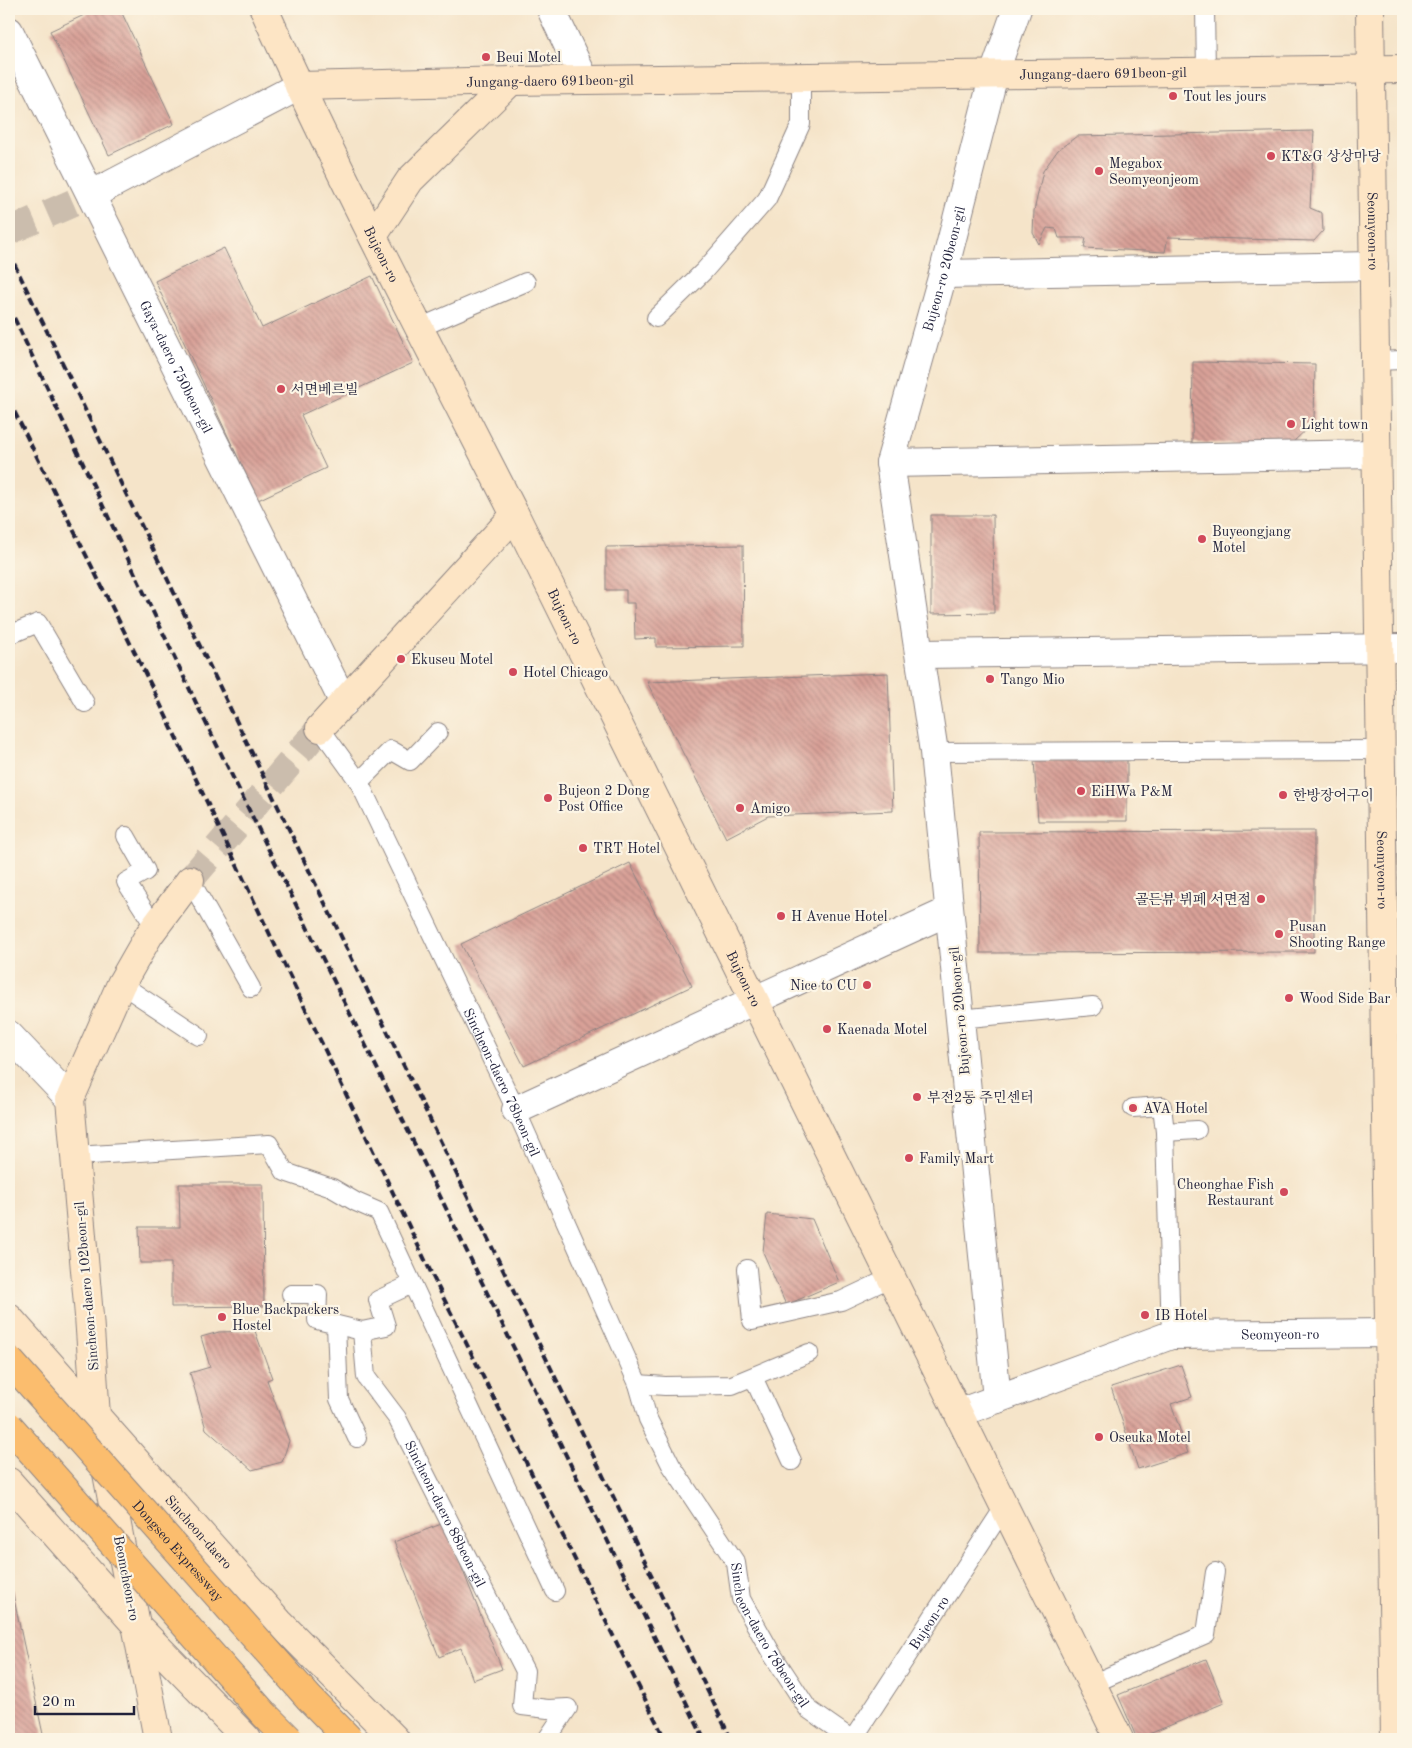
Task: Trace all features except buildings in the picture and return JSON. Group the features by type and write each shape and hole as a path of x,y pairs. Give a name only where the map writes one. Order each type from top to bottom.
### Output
{"highway":[{"name":"Dongseo Expressway","path":"9,1360 309,1698 349,1739"},
{"path":"9,1426 257,1707 289,1739"}],"main road":[{"name":"Bujeon-ro","path":"264,9 299,86 373,236 515,515 1120,1739"},
{"name":"Seomyeon-ro","path":"1370,9 1376,454 1391,648 1381,750 1397,1333 1395,1739"},
{"name":"Jungang-daero 691beon-gil","path":"299,86 511,81 1403,69"},
{"path":"373,236 410,180 511,81"},
{"path":"320,728 515,515"},
{"name":"Sincheon-daero 102beon-gil","path":"96,1416 70,1099 121,984 155,927 190,880"},
{"name":"Sincheon-daero","path":"9,1318 279,1622 395,1739"},
{"name":"Beomcheon-ro","path":"96,1416 158,1739"},
{"path":"9,1482 136,1625 247,1739"}],"street":[{"path":"551,9 584,80"},
{"name":"Bujeon-ro 20beon-gil","path":"997,1399 934,752 890,463 943,274 994,74 1017,9"},
{"name":"Gaya-daero 750beon-gil","path":"9,31 344,703"},
{"path":"91,195 299,86"},
{"path":"943,274 1374,266"},
{"path":"890,463 1376,454"},
{"path":"920,654 1391,648"},
{"path":"516,1110 949,911"},
{"path":"9,1035 70,1099"},
{"name":"Seomyeon-ro","path":"1171,1336 1397,1333"},
{"path":"959,1413 1171,1336"}],"lane":[{"path":"1205,9 1206,71"},
{"path":"656,318 704,271 767,200 801,124 801,77"},
{"path":"419,328 526,282"},
{"path":"1375,361 1403,360"},
{"path":"9,636 38,623 85,702"},
{"name":"Sincheon-daero 78beon-gil","path":"320,728 359,782 516,1110 638,1384 648,1419 671,1465 736,1563 742,1599 772,1654 808,1709 852,1739"},
{"path":"359,782 391,750 410,761 438,732"},
{"path":"934,752 1381,750"},
{"path":"126,836 146,871 126,882 155,927"},
{"name":"Sincheon-daero 102beon-gil","path":"190,880 251,988"},
{"path":"121,984 199,1036"},
{"path":"959,1019 1092,1006"},
{"path":"1134,1108 1162,1106 1165,1132 1171,1336"},
{"path":"1165,1132 1196,1130"},
{"path":"75,1156 269,1144 285,1172 332,1188 379,1212 555,1591"},
{"path":"747,1269 752,1321 841,1302 892,1277"},
{"path":"291,1294 318,1294 317,1320 362,1330 386,1326 378,1300 412,1284"},
{"path":"336,1324 339,1399 357,1438"},
{"name":"Sincheon-daero 88beon-gil","path":"362,1330 366,1377 397,1418 525,1671 522,1706 548,1709 568,1708 547,1739"},
{"path":"638,1384 665,1386 732,1385 808,1353"},
{"path":"753,1377 792,1461"},
{"name":"Bujeon-ro","path":"852,1739 1005,1506"},
{"path":"1092,1684 1206,1634 1215,1572"}],"tunnel":[{"path":"9,231 91,195"},
{"path":"190,880 320,728"}],"railway":[{"path":"9,253 731,1739"},
{"path":"9,307 199,709 420,1155 704,1739"},
{"path":"9,401 153,689 435,1281 665,1739"}],"place":[{"name":"Beui Motel","path":"486,57"},
{"name":"Tout les jours","path":"1173,96"},
{"name":"KT&G 상상마당","path":"1271,156"},
{"name":"Megabox Seomyeonjeom","path":"1099,171"},
{"name":"서면베르빌","path":"281,389"},
{"name":"Light town","path":"1291,424"},
{"name":"Buyeongjang Motel","path":"1202,539"},
{"name":"Ekuseu Motel","path":"401,659"},
{"name":"Hotel Chicago","path":"513,672"},
{"name":"Tango Mio","path":"990,679"},
{"name":"EiHWa P&M","path":"1081,791"},
{"name":"한방장어구이","path":"1283,795"},
{"name":"Bujeon 2 Dong Post Office","path":"548,798"},
{"name":"Amigo","path":"740,808"},
{"name":"TRT Hotel","path":"583,848"},
{"name":"골든뷰 뷔페 서면점","path":"1261,899"},
{"name":"H Avenue Hotel","path":"781,916"},
{"name":"Pusan Shooting Range","path":"1279,934"},
{"name":"Nice to CU","path":"867,985"},
{"name":"Wood Side Bar","path":"1289,998"},
{"name":"Kaenada Motel","path":"827,1029"},
{"name":"부전2동 주민센터","path":"917,1097"},
{"name":"AVA Hotel","path":"1133,1108"},
{"name":"Family Mart","path":"909,1158"},
{"name":"Cheonghae Fish Restaurant","path":"1284,1192"},
{"name":"IB Hotel","path":"1145,1315"},
{"name":"Blue Backpackers Hostel","path":"222,1317"},
{"name":"Oseuka Motel","path":"1099,1437"}]}
